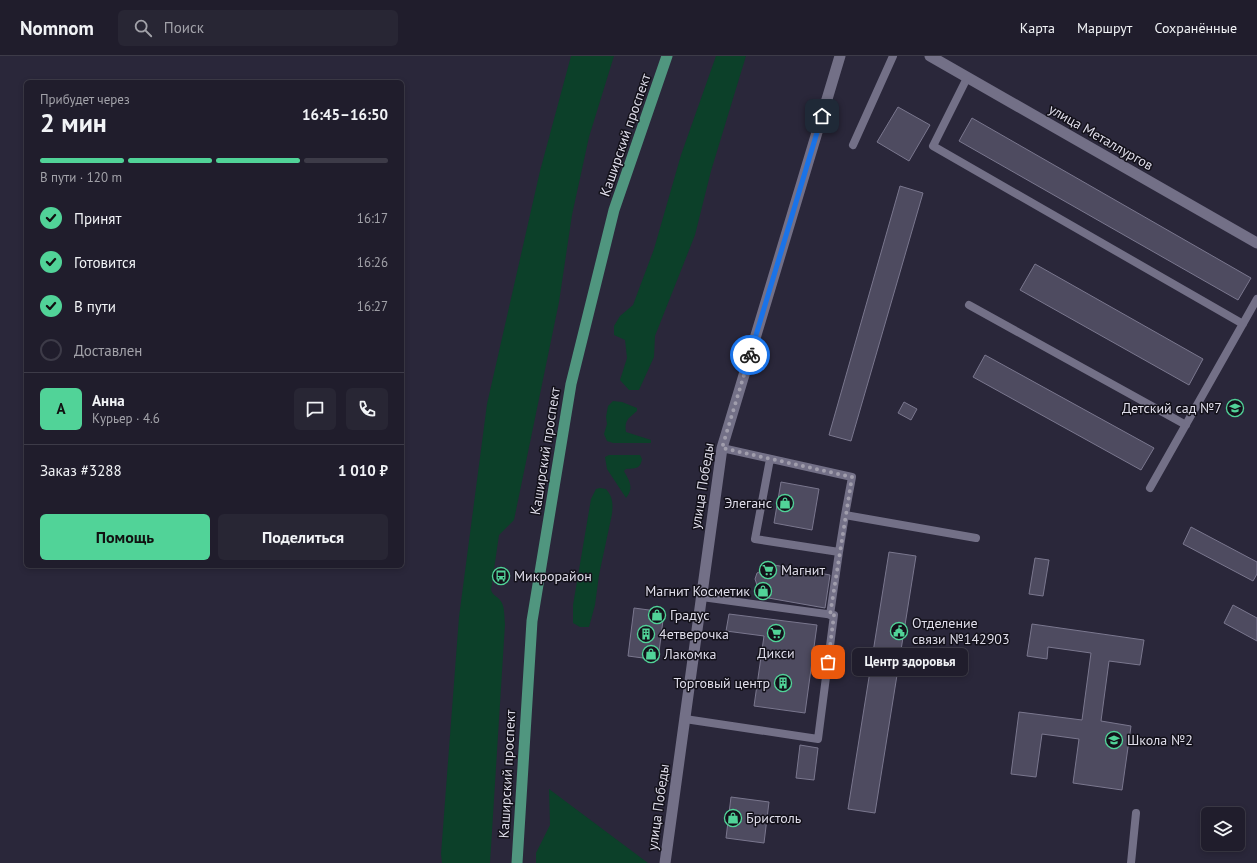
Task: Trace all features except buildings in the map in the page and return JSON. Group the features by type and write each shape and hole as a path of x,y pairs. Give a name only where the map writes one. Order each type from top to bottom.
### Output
{"main road":[{"name":"Каширский проспект","path":"517,863 532,621 571,384 614,210 668,56"}],"street":[{"name":"улица Победы","path":"665,863 722,448 840,56"},
{"name":"улица Металлургов","path":"930,56 1257,243"}],"lane":[{"path":"854,145 894,56"},
{"path":"967,78 933,146 1243,324"},
{"path":"1150,488 1257,299"},
{"path":"969,306 1186,425"},
{"path":"722,448 852,477 830,615"},
{"path":"770,459 755,539 839,552"},
{"path":"845,515 976,538"},
{"path":"685,719 818,739 834,615 702,597"},
{"path":"1131,863 1136,813"}],"green space":[{"path":"571,56 614,56 589,137 572,215 559,302 514,520 499,535 491,590 493,594 502,602 505,624 490,863 442,863 441,854 459,617 487,404 540,171"},
{"path":"716,56 746,56 711,171 695,235 655,336 654,357 639,390 629,390 620,380 627,358 625,340 614,335 614,326 620,316 633,305 654,249 681,155"},
{"path":"613,401 622,402 637,408 637,411 626,422 626,432 651,440 651,443 613,443 607,441 604,434 607,424 606,417 608,406"},
{"path":"609,455 640,455 642,459 638,467 626,469 624,471 630,485 630,491 626,498 607,469 605,457"},
{"path":"596,489 606,489 610,495 612,514 599,575 595,605 589,627 580,627 573,623 573,605 591,499"},
{"path":"549,789 648,863 536,863 536,853 550,825"}],"way so far":[{"path":"750,355 722,448 852,477 830,615 834,615 828,662"}],"place":[{"name":"Детский сад №7","path":"1235,408"},
{"name":"Элеганс","path":"785,503"},
{"name":"Магнит","path":"768,570"},
{"name":"Микрорайон","path":"501,576"},
{"name":"Магнит Косметик","path":"763,591"},
{"name":"Градус","path":"657,615"},
{"name":"Отделение связи №142903","path":"899,631"},
{"name":"Дикси","path":"776,633"},
{"name":"4етверочка","path":"646,634"},
{"name":"Лакомка","path":"651,654"},
{"name":"Центр здоровья","path":"828,662"},
{"name":"Торговый центр","path":"783,683"},
{"name":"Школа №2","path":"1114,740"},
{"name":"Бристоль","path":"733,818"}],"route":[{"path":"750,355 822,116"}]}
